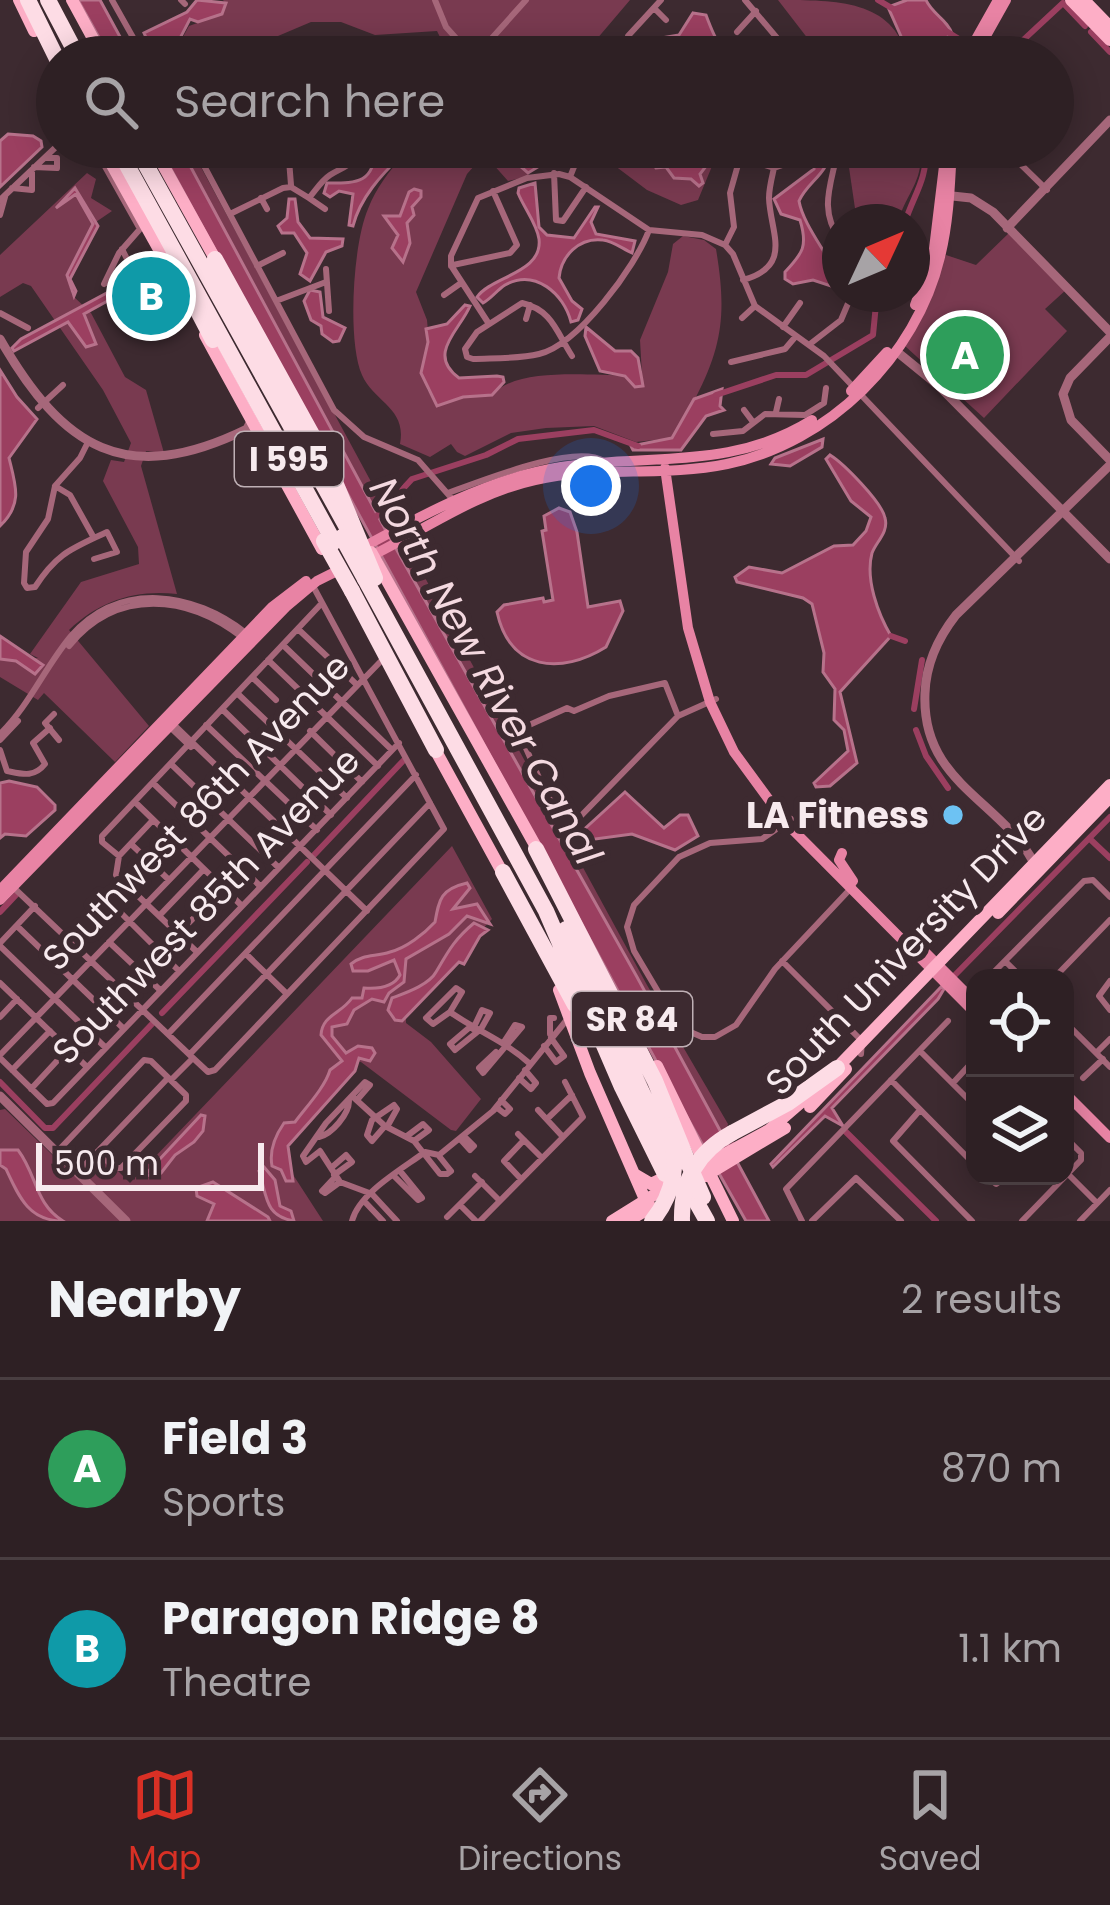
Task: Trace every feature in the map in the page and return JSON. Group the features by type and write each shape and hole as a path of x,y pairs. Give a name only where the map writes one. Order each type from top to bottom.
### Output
{"highway":[{"path":"28,0 46,36"},
{"path":"43,0 62,36"},
{"path":"58,0 77,36"},
{"path":"121,168 213,340 338,538"},
{"path":"122,168 338,538 546,911 622,1087 676,1164"},
{"name":"I 595","path":"122,168 557,910 676,1164 686,1208 712,1221"},
{"name":"I 595","path":"151,168 338,538"},
{"path":"152,168 245,324"},
{"path":"215,259 325,458 363,582 436,750"},
{"path":"174,272 243,375"},
{"name":"I 595","path":"363,582 507,854 574,1019 676,1164"},
{"path":"536,849 656,1081 676,1164"},
{"path":"502,872 574,1019"},
{"path":"557,910 668,1125 674,1175 668,1196 652,1215"},
{"path":"692,1221 683,1193 691,1171 716,1142 734,1147 837,1068"}],"main road":[{"path":"19,0 38,36"},
{"path":"72,0 92,36"},
{"path":"982,36 1002,0"},
{"path":"1071,0 1110,40"},
{"path":"1084,0 1110,27"},
{"path":"165,168 215,259 338,538 333,569 247,638"},
{"path":"749,451 812,429 898,349 922,307 933,268 947,168"},
{"path":"548,470 729,464 856,391 903,328 933,268"},
{"path":"174,272 255,428 338,538 372,549"},
{"path":"0,900 290,592 453,499 502,489 548,470 604,464 668,466"},
{"path":"668,466 688,628 734,752 789,821 966,1003"},
{"path":"372,549 363,582 382,660 502,872"},
{"path":"333,569 363,582 536,849"},
{"path":"286,607 290,592"},
{"name":"South University Drive","path":"630,1221 652,1215 734,1147 796,1119 1110,785"},
{"name":"South University Drive","path":"1038,863 1110,797"},
{"path":"789,821 853,884"},
{"path":"822,850 840,850 839,860 853,884"},
{"path":"938,970 966,994"},
{"name":"SR 84","path":"574,1019 652,1215"},
{"name":"South University Drive","path":"837,1068 861,1048"},
{"path":"1074,1107 1110,1142"},
{"path":"633,1174 648,1184 656,1183 694,1160 676,1164"},
{"path":"676,1164 711,1167 734,1221"},
{"path":"652,1215 700,1190 710,1190 723,1201"},
{"name":"South University Drive","path":"612,1221 652,1215"}],"street":[{"path":"435,0 453,36"},
{"path":"494,36 526,0"},
{"path":"628,36 661,0"},
{"path":"745,0 776,36"},
{"path":"117,2 134,36"},
{"path":"653,8 666,20"},
{"path":"737,32 756,11"},
{"path":"1074,160 1110,123"},
{"path":"1074,162 1089,144"},
{"path":"0,215 6,194 36,165"},
{"path":"6,194 32,190 33,168"},
{"path":"118,168 140,229 122,249 104,284 132,269 122,249"},
{"path":"205,168 344,422 427,468 453,499 548,470"},
{"path":"290,168 291,187"},
{"path":"309,199 324,180 344,168"},
{"path":"570,177 574,168"},
{"path":"725,245 734,227 730,194 737,168"},
{"path":"743,280 764,270 777,246 769,199 774,168"},
{"path":"826,204 833,168"},
{"path":"1024,168 1046,189"},
{"path":"1046,189 1066,168"},
{"path":"1010,225 1068,168"},
{"path":"554,173 556,220 563,221 586,187"},
{"path":"489,324 461,283 451,256 478,198 494,190 554,173 570,177 649,230 702,235 725,245 734,254 755,306 824,356 1017,559"},
{"path":"230,214 291,187"},
{"path":"291,187 325,209"},
{"path":"452,266 509,253 517,245 494,190"},
{"path":"945,192 978,201 1010,225 1110,331 1070,378 1063,394 1071,420 1110,466 966,610 942,645 933,671 929,721 937,739 958,773 1038,863"},
{"path":"261,198 267,209"},
{"path":"572,356 562,340 547,314 526,304 511,306 469,340 465,349 467,357 538,354 550,348 562,340 626,273 649,230"},
{"path":"257,266 283,254"},
{"path":"326,269 329,311"},
{"path":"276,301 326,282"},
{"path":"444,296 461,283"},
{"path":"783,327 800,303"},
{"path":"526,304 526,320"},
{"path":"742,318 755,306"},
{"path":"810,344 844,312"},
{"path":"0,313 28,328"},
{"path":"731,362 785,350 796,336"},
{"path":"0,339 40,407"},
{"path":"898,349 1110,556"},
{"path":"0,350 40,407 87,443 123,453 181,455 255,428"},
{"path":"40,407 63,386"},
{"path":"713,434 741,432 764,413 805,416 824,403 826,388"},
{"path":"776,412 779,399"},
{"path":"744,410 753,422"},
{"path":"741,432 749,451"},
{"path":"87,443 55,486 48,519 26,552 25,586 35,587 62,552 107,532 117,552 94,559"},
{"path":"55,486 70,495 94,538"},
{"path":"7,888 35,906 212,1072 444,829 358,680 312,584"},
{"path":"0,737 70,637 97,615 126,601 168,596 188,600 221,614 247,638"},
{"path":"119,856 101,839 321,601"},
{"path":"298,629 358,680"},
{"path":"283,645 396,747"},
{"path":"267,660 378,766"},
{"name":"Southwest 86th Avenue","path":"0,1056 382,660"},
{"path":"252,676 276,700"},
{"path":"678,716 665,683 609,696 574,711 556,712 518,730 547,796 574,823 678,716 713,700"},
{"path":"236,693 347,798"},
{"path":"221,709 332,814"},
{"path":"55,714 45,723 59,740"},
{"path":"168,722 366,912"},
{"path":"206,725 316,830"},
{"path":"0,750 3,772 31,775 45,764 33,743 50,728"},
{"path":"310,731 362,782"},
{"name":"Southwest 85th Avenue","path":"31,1089 50,1104 396,747"},
{"path":"171,764 278,867"},
{"path":"168,1034 416,775"},
{"path":"153,783 260,886"},
{"path":"135,802 242,905"},
{"path":"77,1173 430,803"},
{"path":"154,820 119,856 116,875 197,952"},
{"path":"789,821 762,838 691,850 638,897 627,923 634,951 680,1027 702,1037 716,1036 736,1025 782,961 853,884"},
{"path":"131,844 168,879"},
{"path":"159,916 205,869"},
{"path":"997,969 1088,878 1110,896"},
{"path":"127,885 114,901 179,971"},
{"path":"178,934 224,888"},
{"path":"35,906 0,945 106,1048"},
{"path":"1063,969 1110,920"},
{"path":"16,926 124,1029"},
{"path":"109,942 160,990"},
{"path":"246,954 287,994"},
{"path":"782,961 861,1048"},
{"path":"1005,961 1013,969"},
{"path":"1110,981 1099,996 1110,1010"},
{"path":"0,983 88,1067"},
{"path":"460,988 463,992 450,1012 433,1024 425,1018 460,988"},
{"path":"0,1017 16,999"},
{"path":"450,1012 472,1029 507,1043 524,1070"},
{"path":"544,1046 556,1062 564,1056 550,1038 550,1018 554,1018"},
{"path":"439,1155 499,1104 550,1038 574,1019"},
{"path":"802,1221 786,1189 948,1021"},
{"path":"12,1070 50,1031"},
{"path":"1074,1034 1110,1066"},
{"path":"1083,1078 1110,1039"},
{"path":"496,1052 485,1058 479,1068 482,1073 507,1043"},
{"path":"0,1056 31,1089 68,1049"},
{"path":"920,1051 966,1097"},
{"path":"56,1153 147,1059 187,1097 118,1169 97,1152"},
{"path":"952,1083 966,1068"},
{"path":"891,1081 966,1157"},
{"path":"480,1219 583,1117 565,1082"},
{"path":"547,1119 572,1095"},
{"path":"0,1096 126,1221"},
{"path":"398,1221 335,1175 318,1144 352,1099 411,1139 440,1174 451,1171 439,1155 425,1152"},
{"path":"394,1105 397,1109 386,1126 372,1141 367,1135 372,1120 394,1105"},
{"path":"538,1110 563,1137"},
{"path":"920,1110 893,1141 972,1221"},
{"path":"493,1171 521,1137 542,1158"},
{"path":"352,1221 355,1208 425,1152"},
{"path":"504,1161 521,1179"},
{"path":"812,1221 856,1178 901,1221"},
{"path":"447,1217 478,1179 499,1200"},
{"path":"1074,1181 1097,1203"},
{"path":"1022,1221 1056,1185"},
{"path":"1080,1221 1110,1190"},
{"path":"368,1197 383,1221"},
{"path":"460,1204 480,1219 493,1221"}],"shaded area":[{"path":"78,0 100,0 120,36 98,36"},
{"path":"197,0 226,3 222,14 198,22 190,19 181,36 145,36 144,33 187,12"},
{"path":"223,0 630,0 599,36 440,36 437,31 375,35 341,22 311,22 278,36 183,36 189,26 222,14"},
{"path":"778,0 859,7 876,14 898,36 806,36"},
{"path":"926,0 952,34 901,36 888,7"},
{"path":"693,13 706,15 715,36 673,36 679,35"},
{"path":"8,134 36,138 36,153 0,187 0,141"},
{"path":"170,168 191,168 385,529 769,1221 746,1221"},
{"path":"191,168 201,168 395,526 386,531"},
{"path":"372,168 389,168 372,187 353,226 349,225 353,194 339,191 330,197 324,193 327,183 347,183 368,175"},
{"path":"393,168 472,168 416,292 427,320 429,342 423,359 427,389 437,406 463,397 492,395 521,379 562,374 642,375 640,340 668,272 673,244 683,236 704,240 716,249 721,290 717,342 705,378 672,438 636,442 594,426 511,433 465,456 451,444 430,457 400,444 399,422 362,375 354,340 356,268 363,225"},
{"path":"496,168 523,168 530,176 508,181"},
{"path":"618,168 711,168 698,200 681,205 647,190"},
{"path":"667,168 705,168 699,186 691,179 674,178"},
{"path":"814,168 824,168 799,201 822,249 822,283 793,284 785,279 804,236 800,220 781,214 774,199"},
{"path":"849,168 919,168 906,204 854,204"},
{"path":"87,173 96,179 91,198 112,211 93,224 67,275 72,295 91,313 125,377 146,390 164,453 146,451 141,466 177,594 119,599 69,630 149,726 115,762 44,693 38,700 0,677 0,659 38,658 30,654 81,582 139,564 138,547 103,481 111,460 124,462 131,443 103,390 31,286 23,283 0,297 0,255"},
{"path":"535,183 539,227 547,235 574,238 598,207 591,222 596,234 635,241 632,253 594,240 567,256 559,278 582,309 578,320 571,322 562,302 537,282 505,285 483,303 477,297 525,267 538,250 538,233 518,193 519,188"},
{"path":"75,188 98,226 70,279 74,296 67,275 93,224 76,194 56,208"},
{"path":"414,189 421,191 421,197 407,223 410,243 403,262 392,248 398,235 384,216 400,216"},
{"path":"289,199 295,199 298,222 310,238 343,239 342,246 326,252 310,281 300,274 307,253 294,233 282,233 278,226 287,218"},
{"path":"1011,231 1067,289 1045,309 1067,331 984,418 905,346 920,312 930,312 930,291 946,255 976,265"},
{"path":"118,287 122,293 84,314 96,344 86,347 68,322 12,348 21,339"},
{"path":"310,290 320,292 323,317 345,328 339,341 322,334 321,326 311,320 304,301"},
{"path":"465,305 470,306 448,342 445,360 459,378 497,376 504,382 492,395 463,397 437,406 421,373 426,329 447,324"},
{"path":"586,327 615,351 631,351 638,358 643,386 600,371 585,336"},
{"path":"0,370 37,419 9,458 15,502 0,526"},
{"path":"722,389 720,406 724,410 706,416 681,450 633,450 631,446 672,438 694,399"},
{"path":"823,439 822,447 790,466 771,464 775,458"},
{"path":"830,455 870,493 885,518 870,574 877,607 891,636 840,692 857,763 830,786 816,787 814,783 848,751 844,730 834,720 835,689 823,672 824,653 812,604 737,582 735,577 749,567 782,573 834,546 853,545 866,531 871,517 851,501 826,459"},
{"path":"559,508 570,512 577,532 588,607 620,601 623,611 606,647 555,664 525,656 513,646 497,612 504,605 553,600 542,531 546,530 544,516"},
{"path":"405,541 728,1124 726,1130 736,1145 729,1149 395,547"},
{"path":"0,636 43,665 35,674 16,661 0,659"},
{"path":"0,783 37,787 55,810 26,836 5,834 0,838"},
{"path":"625,792 664,828 680,815 688,815 698,836 675,850 632,834 588,840 579,834"},
{"path":"452,846 492,919 406,1010 406,1023 431,1042 481,1099 456,1131 353,1060 279,1153 323,1221 0,1221 0,1110 5,1109 74,1176 99,1152 130,1183"},
{"path":"467,883 470,888 453,909 477,904 490,924 467,916 449,934 406,959 404,982 384,1002 372,999 354,1010 347,1024 332,1027 332,1036 346,1053 358,1046 375,1053 370,1061 359,1058 355,1071 288,1146 293,1181 286,1181 281,1170 272,1166 275,1138 284,1123 295,1122 330,1070 342,1061 321,1035 325,1023 352,998 362,998 364,988 389,985 400,975 394,960 368,971 353,971 351,964 414,940 435,922 447,892"},
{"path":"474,923 488,930 464,964 459,962 402,1021 395,1020 388,1010 392,998 433,977 452,946"},
{"path":"941,987 938,999 832,1108 843,1126 825,1116 773,1167 771,1164"},
{"path":"205,1116 203,1131 194,1142 161,1173 144,1176"},
{"path":"0,1150 18,1150 41,1198 63,1221 42,1217 27,1206 0,1165"},
{"path":"264,1167 275,1180 280,1206 291,1211 294,1221 277,1214 268,1203 259,1171"},
{"path":"213,1182 270,1221 207,1221 214,1204 197,1196 196,1188"}],"waterway":[{"path":"878,0 895,10"},
{"path":"1028,36 1063,3 1085,26"},
{"path":"946,31 954,36"},
{"path":"1091,32 1110,52"},
{"path":"912,204 924,168"},
{"path":"716,395 776,375 806,375 873,335 875,312"},
{"name":"North New River Canal","path":"400,492 412,479 486,455 518,439 594,430 638,446"},
{"name":"North New River Canal","path":"374,519 397,495"},
{"path":"891,636 905,641"},
{"path":"914,709 922,660"},
{"path":"916,730 926,756 948,788"},
{"path":"314,855 403,761"},
{"path":"955,975 1110,817"},
{"path":"1090,839 1110,858"},
{"path":"162,1013 307,862"},
{"path":"0,912 16,895"},
{"path":"0,1082 45,1128 53,1128 152,1024"},
{"path":"845,1131 936,1221"}],"place":[{"name":"Paragon Ridge 8","path":"151,296"},
{"name":"Field 3","path":"965,355"},
{"name":"LA Fitness","path":"953,815"}]}
